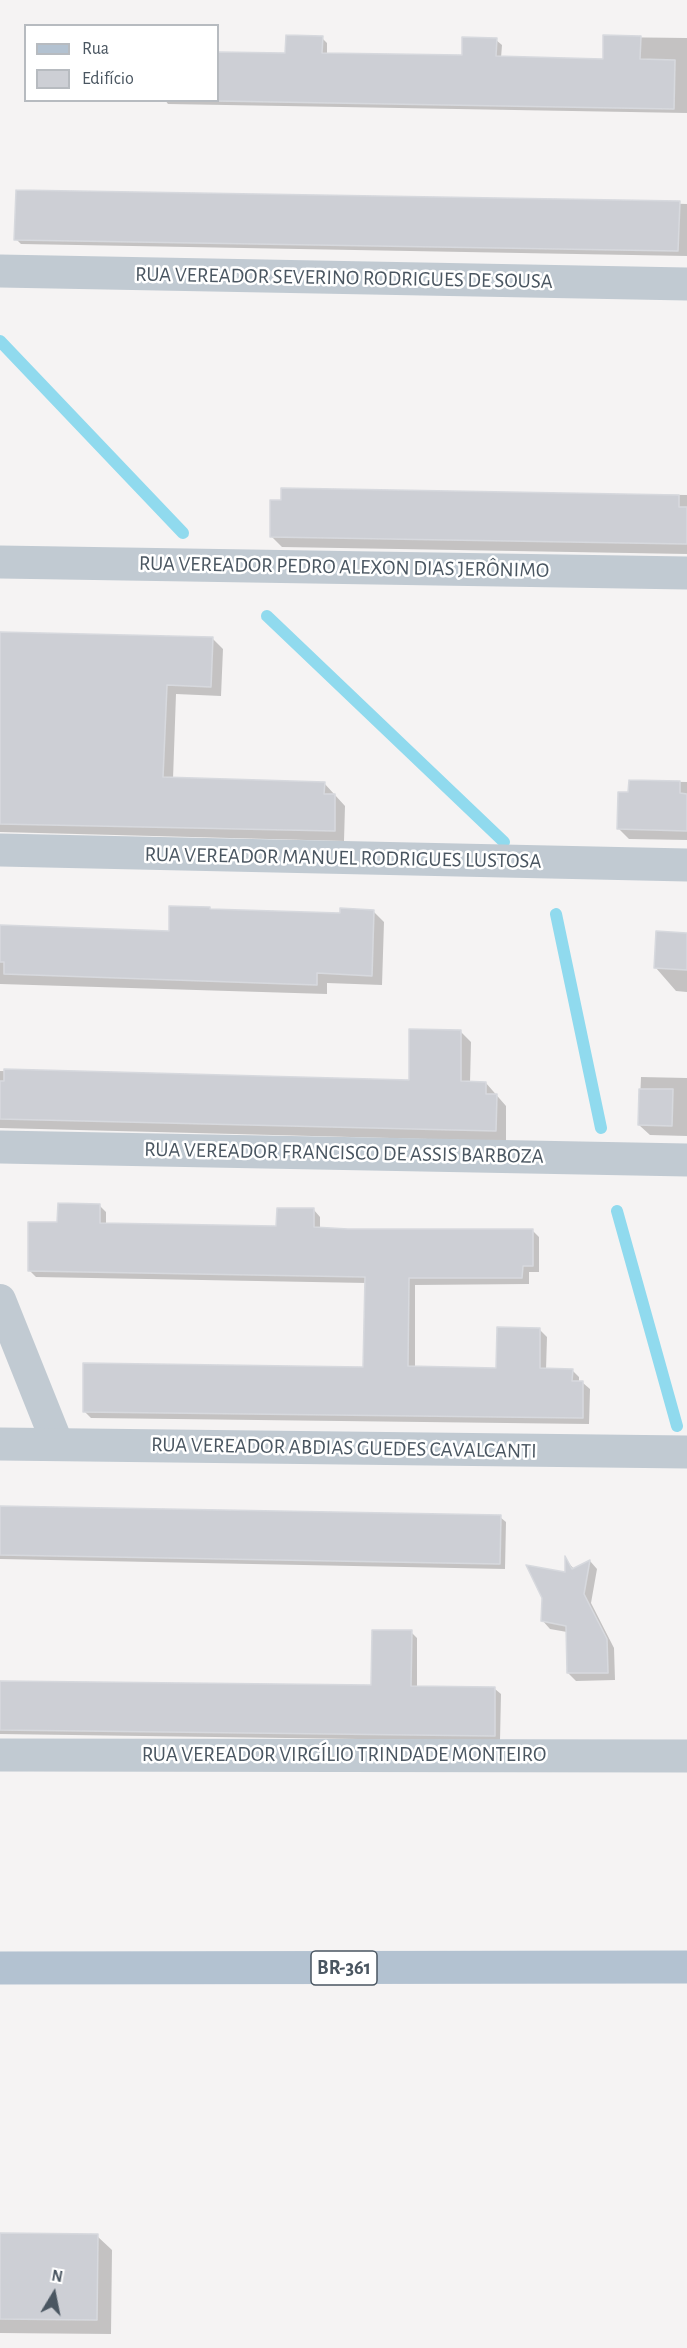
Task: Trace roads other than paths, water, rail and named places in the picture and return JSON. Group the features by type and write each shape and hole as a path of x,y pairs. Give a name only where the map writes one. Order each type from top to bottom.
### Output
{"main road":[{"name":"BR-361","path":"0,1968 687,1967"}],"street":[{"name":"RUA VEREADOR SEVERINO RODRIGUES DE SOUSA","path":"0,271 687,284"},
{"name":"RUA VEREADOR PEDRO ALEXON DIAS JERÔNIMO","path":"0,562 687,573"},
{"name":"RUA VEREADOR MANUEL RODRIGUES LUSTOSA","path":"0,850 687,866"},
{"name":"RUA VEREADOR FRANCISCO DE ASSIS BARBOZA","path":"0,1147 687,1160"},
{"path":"0,1300 58,1445"},
{"name":"RUA VEREADOR ABDIAS GUEDES CAVALCANTI","path":"0,1444 687,1452"},
{"name":"RUA VEREADOR VIRGÍLIO TRINDADE MONTEIRO","path":"0,1755 687,1756"}],"waterway":[{"path":"0,341 183,533"},
{"path":"267,616 504,842"},
{"path":"556,914 601,1128"},
{"path":"617,1211 677,1426"}]}
